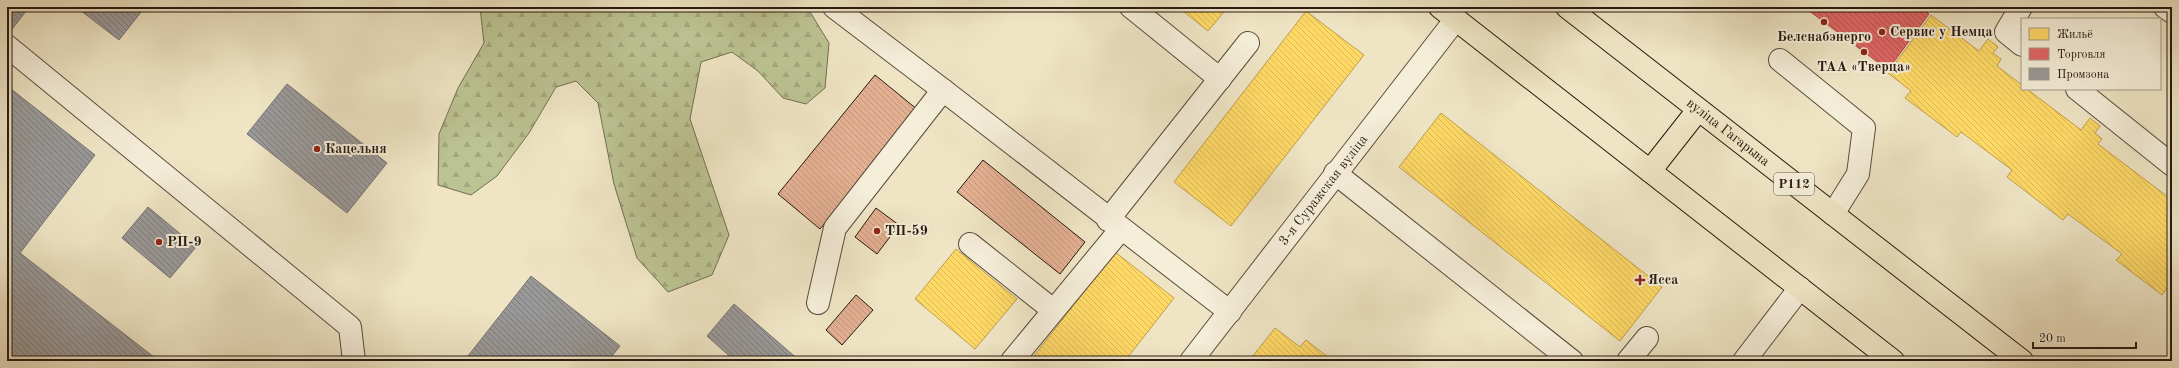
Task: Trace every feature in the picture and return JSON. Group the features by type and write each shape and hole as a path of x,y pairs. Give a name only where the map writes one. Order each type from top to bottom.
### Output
{"main road":[{"name":"вуліца Гагарына","path":"1567,7 2022,361"},
{"path":"1448,13 1893,361"},
{"path":"1650,171 1698,110"}],"street":[{"path":"834,7 1230,312"},
{"path":"1131,7 1220,79"},
{"path":"2021,44 2006,32 2022,7"},
{"path":"2165,7 2172,12"},
{"name":"3-я Суражская вуліца","path":"1191,361 1335,174 1448,13"},
{"path":"1012,361 1053,310 1220,79 1248,43"},
{"path":"7,46 350,327 354,361"},
{"path":"1780,60 1864,128 1858,174 1833,214"},
{"path":"818,303 836,228 943,90"},
{"path":"2078,90 2172,165"},
{"path":"1335,174 1572,361"},
{"path":"970,244 1053,310"},
{"path":"1744,361 1800,288"},
{"path":"1628,361 1647,338"}],"green space":[{"path":"480,7 807,7 829,43 825,88 806,104 783,98 758,71 732,52 701,62 690,119 729,235 712,275 668,292 637,258 614,184 598,103 576,81 556,87 529,133 497,176 471,195 438,185 439,134 458,88 484,43"}],"building: Жильё":[{"path":"1178,7 1228,7 1208,31"},
{"path":"1306,11 1364,55 1231,226 1174,182"},
{"path":"1931,15 1979,51 1988,39 1998,47 1993,53 2001,59 1997,66 2021,84 2021,90 2028,90 2081,130 2090,118 2100,126 2095,133 2102,139 2098,144 2172,200 2172,291 2167,288 2162,295 2116,260 2122,254 2068,214 2063,220 2007,177 2012,170 1961,132 1957,137 1905,98 1911,91 1888,73"},
{"path":"1441,113 1662,287 1620,341 1399,167"},
{"path":"956,249 1017,299 975,349 915,299"},
{"path":"1115,252 1174,298 1125,361 1030,361"},
{"path":"1275,328 1300,347 1306,340 1333,361 1249,361"}],"building: Торговля":[{"path":"1804,7 1922,7 1929,14 1888,70"}],"building: Промзона":[{"path":"7,7 29,7 7,36"},
{"path":"76,7 145,7 119,40"},
{"name":"Кацельня","path":"287,84 387,163 347,213 247,134"},
{"path":"11,89 95,155 20,253 159,361 7,361 7,94"},
{"name":"РП-9","path":"148,207 196,247 170,278 122,238"},
{"path":"531,276 620,346 608,361 464,361"},
{"path":"734,304 800,361 735,361 707,336"}],"building: Прочее":[{"path":"875,75 918,110 820,229 778,194"},
{"path":"983,160 1085,242 1060,274 957,192"},
{"name":"ТП-59","path":"876,208 899,225 877,254 855,237"},
{"path":"856,295 873,310 842,345 826,330"}],"place":[{"name":"Белснабэнерго","path":"1824,22"},
{"name":"Сервис у Немца","path":"1882,32"},
{"name":"ТАА «Тверца»","path":"1864,52"},
{"name":"Кацельня","path":"317,149"},
{"name":"ТП-59","path":"877,231"},
{"name":"РП-9","path":"159,242"},
{"name":"Ясса","path":"1640,280"}]}
